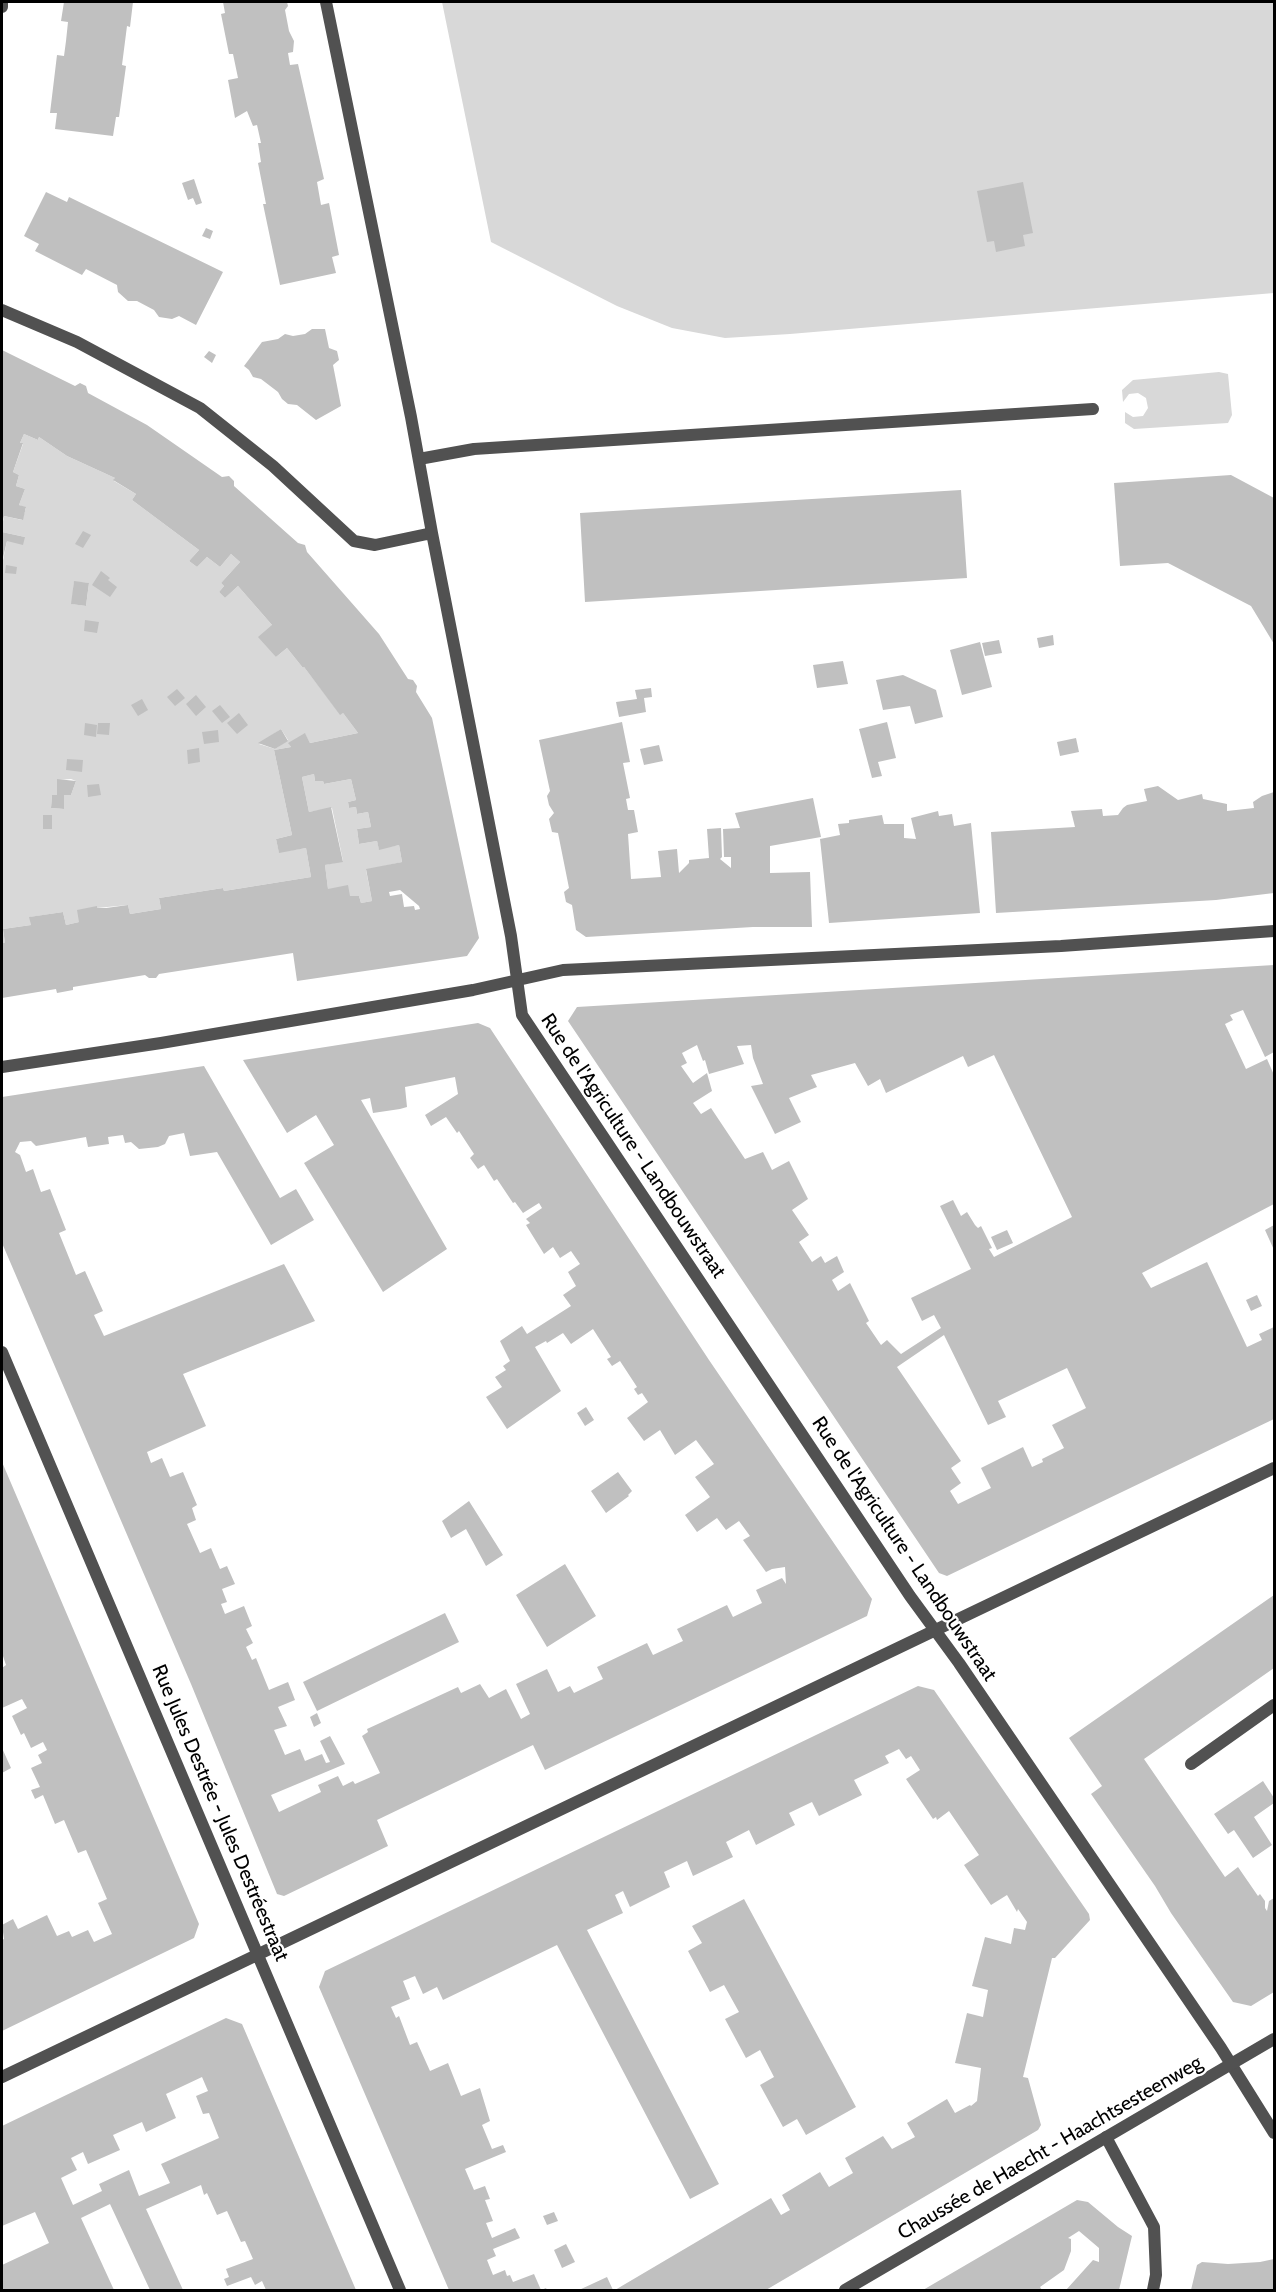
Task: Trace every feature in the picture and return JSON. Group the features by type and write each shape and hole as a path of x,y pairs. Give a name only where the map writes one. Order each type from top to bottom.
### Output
{"street":[{"path":"2,2 2,7"},
{"name":"Rue de l'Agriculture - Landbouwstraat","path":"326,2 419,459 511,936 522,1015 910,1596 936,1630 1231,2064 1275,2133"},
{"path":"2,310 77,342 200,408 273,466 354,541 375,545 432,533"},
{"path":"419,459 474,449 1093,409"},
{"path":"2,1067 173,1041 473,990 563,970 1061,946 1275,931"},
{"name":"Rue Jules Destrée - Jules Destréestraat","path":"2,1352 400,2290"},
{"path":"2,2077 1275,1468"},
{"path":"1191,1764 1275,1705"},
{"name":"Chaussée de Haecht - Haachtsesteenweg","path":"845,2290 1275,2039"},
{"path":"1106,2137 1154,2227 1156,2275 1153,2290"}],"shaded area":[{"path":"442,2 1274,2 1274,293 725,338 672,328 617,306 491,242"},
{"path":"1219,372 1228,374 1232,415 1228,423 1134,429 1125,423 1125,412 1133,417 1143,416 1148,408 1146,398 1138,393 1129,394 1123,402 1122,390 1133,380"},
{"path":"24,434 38,440 39,437 67,456 115,478 114,481 136,494 132,500 199,550 189,561 197,567 207,557 220,567 231,554 240,562 221,583 224,586 219,592 225,598 238,586 272,625 276,657 287,648 358,733 310,743 305,734 289,744 291,747 274,750 292,835 276,839 279,852 306,848 311,877 224,891 223,888 159,898 161,909 130,914 128,905 97,908 79,922 66,925 63,912 30,917 31,925 3,929 5,943 2,943 2,565 7,541 25,537 2,532 2,527 4,516 22,520 26,508 19,505 25,489 16,486 19,475 13,472 23,444 20,443","holes":["74,582 89,583 86,606 72,604","281,729 288,740 275,749 259,744","58,780 76,781 71,795 64,795 64,809 51,808 52,795 57,795"]},
{"path":"314,774 315,781 323,781 324,784 351,779 356,800 348,802 349,808 356,807 357,814 368,812 371,827 357,829 359,844 377,841 379,849 399,845 402,862 366,870 372,901 361,903 359,896 350,896 328,889 325,865 343,861 332,808 309,812 302,777"}],"building":[{"path":"64,2 133,2 122,65 126,66 119,117 116,117 113,136 55,129 57,113 50,113 57,55 64,56 66,41 68,22 61,21"},
{"path":"223,2 287,2 288,6 285,10 289,31 294,41 293,52 288,53 290,65 298,64 324,179 317,182 321,205 329,203 339,255 332,257 336,273 280,285 263,204 266,204 258,163 261,162 258,143 261,143 257,125 253,126 247,111 235,118 228,80 238,78 233,54 229,54 221,14 225,13"},
{"path":"194,179 202,203 196,205 193,198 188,200 182,183"},
{"path":"1023,182 1033,233 1023,235 1025,246 996,252 994,241 987,242 977,191"},
{"path":"46,192 67,202 69,197 223,272 196,325 179,316 172,319 159,317 154,310 137,301 128,301 118,292 117,285 86,269 82,275 35,251 39,244 24,236"},
{"path":"206,228 213,231 210,239 202,236"},
{"path":"312,329 325,329 329,348 337,351 339,360 333,365 341,406 316,420 297,405 288,404 278,392 261,379 253,377 244,366 262,342 278,339 285,334 293,336 305,334"},
{"path":"2,350 75,386 80,383 86,386 88,393 147,425 222,477 229,476 234,481 234,486 298,543 305,545 307,552 379,634 408,679 413,680 417,686 416,692 432,718 479,938 467,956 297,981 293,953 159,974 156,978 149,978 145,975 73,987 73,990 57,993 56,989 2,998 2,943 5,943 3,929 31,925 29,917 63,912 66,925 79,922 77,910 97,906 97,908 106,908 128,905 130,914 161,909 159,898 223,888 224,891 311,877 306,848 279,853 276,839 292,835 274,750 291,747 288,743 305,733 310,743 358,733 343,713 340,715 287,648 276,657 258,637 272,625 238,586 225,598 219,592 224,586 221,583 240,562 231,554 220,567 207,557 197,567 189,561 199,550 132,500 136,494 113,480 115,478 67,456 39,437 38,440 24,434 13,472 19,475 16,486 25,489 19,505 26,507 23,520 4,516 2,523","holes":["314,774 315,781 323,781 324,784 351,779 356,800 348,802 349,808 356,807 357,814 368,812 371,827 357,829 359,844 377,841 379,850 399,845 402,862 366,869 372,901 361,903 359,896 350,896 348,885 328,889 325,865 343,862 331,807 309,812 302,777","400,890 419,906 420,909 415,910 414,906 404,907 402,894 390,896 389,892"]},
{"path":"209,351 216,355 212,363 204,357"},
{"path":"1231,475 1274,498 1274,644 1251,606 1168,563 1120,566 1114,483"},
{"path":"961,490 967,578 585,602 580,513"},
{"path":"83,531 91,535 83,548 75,544"},
{"path":"2,532 25,537 23,545 7,541 2,562"},
{"path":"6,565 17,567 16,574 5,573"},
{"path":"101,571 117,587 110,597 92,585"},
{"path":"74,581 89,583 86,606 71,604"},
{"path":"85,620 99,622 97,633 84,631"},
{"path":"1053,635 1054,645 1039,648 1037,638"},
{"path":"999,640 1002,653 985,656 982,643"},
{"path":"980,642 992,687 962,695 950,650"},
{"path":"843,661 848,684 817,688 813,665"},
{"path":"903,675 936,690 943,717 915,724 910,706 883,710 876,680"},
{"path":"651,688 652,697 644,698 646,712 619,717 616,702 637,699 635,690"},
{"path":"177,689 185,698 175,706 167,697"},
{"path":"196,695 206,707 196,716 186,704"},
{"path":"142,699 148,710 138,716 131,705"},
{"path":"220,705 230,717 222,723 212,711"},
{"path":"239,713 248,725 237,734 227,723"},
{"path":"622,722 630,762 623,763 630,798 626,799 628,810 634,810 638,832 628,834 631,879 661,877 658,851 677,849 679,873 689,863 689,860 709,858 707,829 721,828 722,857 720,859 731,868 731,857 724,857 723,829 740,828 735,813 813,798 821,837 770,846 770,873 810,872 812,927 753,927 586,937 576,930 572,905 566,902 564,892 569,888 558,833 552,832 549,819 554,813 547,796 550,791 539,740"},
{"path":"887,722 896,758 878,762 882,776 872,778 859,729"},
{"path":"85,723 97,725 96,737 84,735"},
{"path":"98,723 110,723 109,735 97,734"},
{"path":"281,729 288,741 275,749 258,743"},
{"path":"218,730 219,742 204,744 202,732"},
{"path":"1076,738 1079,752 1060,756 1057,742"},
{"path":"659,745 663,761 644,765 640,749"},
{"path":"199,748 200,762 188,764 187,750"},
{"path":"67,759 83,760 82,772 66,770"},
{"path":"57,779 76,781 71,795 64,795 64,809 51,808 52,795 57,795"},
{"path":"99,784 101,795 88,797 87,785"},
{"path":"1158,786 1178,800 1202,794 1203,799 1227,804 1227,811 1254,808 1253,802 1274,792 1274,893 1216,900 996,913 991,832 1075,827 1071,811 1102,809 1103,816 1118,815 1127,805 1147,801 1144,789"},
{"path":"938,811 939,816 952,814 954,826 971,823 980,913 829,923 820,839 840,835 838,824 882,815 884,824 904,824 904,838 916,839 911,818"},
{"path":"43,815 52,815 52,829 43,829"},
{"path":"1274,965 1274,1052 1265,1057 1243,1010 1230,1015 1233,1020 1225,1024 1246,1069 1267,1059 1274,1075 1274,1204 1142,1273 1151,1288 1207,1262 1247,1347 1262,1340 1259,1334 1274,1327 1274,1419 947,1576 939,1573 568,1021 577,1007","holes":["697,1045 709,1074 744,1064 737,1046 751,1045 753,1058 763,1084 751,1086 775,1134 801,1122 789,1098 817,1087 811,1075 855,1063 868,1086 880,1079 886,1093 963,1056 968,1067 994,1055 1072,1217 994,1257 981,1226 978,1228 967,1212 961,1216 953,1200 940,1206 971,1269 911,1298 922,1321 934,1315 941,1328 901,1354 887,1340 881,1345 866,1323 869,1321 850,1283 838,1291 832,1280 844,1272 837,1256 825,1263 821,1256 812,1262 799,1242 809,1235 792,1210 808,1199 789,1161 772,1170 763,1152 745,1159 711,1108 701,1114 693,1103 712,1091 707,1073 693,1083 681,1066 687,1063 682,1053","944,1335 988,1425 1006,1417 998,1401 1067,1368 1086,1408 1052,1425 1064,1448 1032,1467 1023,1447 981,1468 991,1488 958,1504 950,1491 961,1483 951,1468 961,1461 897,1367"]},
{"path":"478,1023 490,1028 709,1360 872,1599 867,1616 545,1770 533,1745 377,1820 388,1846 284,1896 277,1894 191,1684 2,1243 2,1097 204,1066 280,1198 296,1189 314,1220 271,1245 217,1152 190,1156 184,1133 169,1136 165,1144 158,1147 139,1149 131,1142 125,1143 123,1135 108,1137 109,1144 88,1147 86,1137 36,1146 31,1141 20,1142 15,1152 20,1155 26,1172 33,1169 41,1192 50,1189 66,1230 59,1233 76,1275 85,1271 103,1311 94,1315 104,1336 284,1264 315,1321 183,1374 206,1426 147,1452 151,1463 162,1458 170,1477 183,1472 197,1505 192,1508 196,1520 187,1524 200,1553 211,1548 220,1569 227,1566 235,1584 222,1589 227,1602 221,1604 225,1614 244,1606 252,1626 246,1629 253,1643 246,1647 252,1660 256,1658 269,1690 288,1682 295,1700 278,1707 287,1726 274,1730 285,1755 300,1749 305,1761 322,1754 326,1763 330,1762 320,1741 330,1736 345,1764 271,1795 279,1812 321,1792 318,1785 338,1776 343,1786 353,1781 355,1784 380,1773 362,1736 368,1732 367,1729 458,1687 461,1693 480,1684 489,1698 506,1689 521,1719 530,1714 516,1684 547,1669 558,1692 570,1686 574,1693 603,1679 597,1667 647,1643 653,1655 683,1641 677,1629 727,1605 733,1617 762,1603 756,1590 782,1578 786,1584 785,1567 766,1572 743,1540 750,1536 739,1521 726,1530 717,1518 697,1532 685,1515 710,1497 695,1477 714,1464 696,1440 675,1455 660,1430 644,1441 627,1418 648,1402 642,1393 638,1395 634,1389 637,1387 620,1361 612,1366 607,1359 611,1357 593,1329 571,1344 563,1333 535,1347 561,1391 507,1429 486,1397 502,1387 495,1377 506,1370 503,1366 510,1361 500,1341 522,1326 527,1334 571,1306 563,1295 576,1286 568,1272 580,1264 571,1251 560,1258 553,1247 544,1254 526,1225 530,1223 526,1219 542,1208 539,1203 523,1213 515,1202 513,1203 497,1179 494,1181 484,1165 478,1169 470,1158 474,1154 459,1131 457,1133 446,1117 431,1126 425,1115 458,1094 455,1077 405,1087 407,1107 400,1109 373,1113 370,1098 361,1100 447,1249 383,1292 304,1163 334,1145 316,1115 287,1133 243,1060"},
{"path":"1274,1225 1274,1250 1265,1230"},
{"path":"1007,1230 1013,1243 997,1250 991,1237"},
{"path":"1257,1295 1262,1306 1251,1311 1246,1300"},
{"path":"586,1407 594,1420 585,1426 577,1413"},
{"path":"2,1462 199,1924 194,1938 2,2031 2,1940 4,1939 2,1925 13,1919 18,1929 47,1915 57,1936 69,1931 72,1937 88,1930 94,1942 112,1934 98,1903 107,1899 86,1850 78,1853 64,1820 55,1824 43,1795 35,1799 31,1790 40,1787 31,1768 42,1763 38,1755 47,1750 43,1742 31,1748 24,1733 21,1735 12,1716 27,1708 22,1699 2,1708 2,1668 6,1665 2,1653"},
{"path":"618,1472 632,1491 629,1496 606,1513 591,1491"},
{"path":"469,1501 503,1555 486,1566 466,1529 451,1538 442,1521"},
{"path":"565,1564 596,1616 547,1647 516,1595"},
{"path":"1274,1595 1274,1668 1144,1759 1225,1877 1238,1867 1258,1896 1260,1894 1265,1901 1267,1911 1269,1901 1274,1898 1274,1992 1251,2006 1233,2002 1171,1913 1091,1794 1102,1786 1069,1738"},
{"path":"445,1613 459,1642 317,1711 303,1682"},
{"path":"918,1686 934,1690 1089,1914 1090,1920 1055,1958 1052,1958 1023,2077 1028,2078 1041,2125 1038,2130 766,2290 615,2290 771,2198 781,2215 790,2210 782,2195 820,2172 829,2187 853,2173 845,2158 883,2136 892,2149 915,2137 907,2123 947,2099 955,2113 977,2101 981,2068 955,2063 967,2013 983,2017 988,1990 972,1986 985,1937 1011,1944 1014,1928 1025,1930 1027,1922 1018,1909 1017,1912 1007,1895 991,1905 964,1865 979,1855 949,1811 937,1820 936,1817 933,1819 906,1779 920,1770 911,1756 906,1759 899,1749 885,1756 889,1763 854,1780 862,1795 819,1816 812,1802 789,1813 795,1825 756,1845 749,1830 726,1842 733,1857 693,1876 687,1861 664,1872 670,1887 630,1907 623,1891 615,1895 623,1913 587,1930 719,2184 690,2199 557,1945 443,2000 437,1987 423,1994 415,1976 403,1981 410,1999 391,2007 396,2018 399,2016 410,2045 417,2042 430,2071 448,2063 461,2096 480,2088 490,2121 482,2125 492,2149 503,2145 506,2152 465,2169 474,2190 485,2186 490,2199 485,2200 493,2221 486,2223 492,2238 515,2228 520,2238 493,2249 496,2256 487,2260 493,2275 505,2270 513,2282 534,2274 541,2290 449,2290 319,1987 325,1971"},
{"path":"317,1713 321,1723 314,1727 310,1717"},
{"path":"2,1748 11,1768 2,1773"},
{"path":"1263,1781 1274,1798 1274,1803 1254,1817 1272,1845 1253,1858 1234,1830 1228,1834 1214,1814"},
{"path":"744,1899 856,2107 806,2135 797,2119 783,2127 760,2085 774,2077 760,2050 746,2058 725,2019 739,2012 724,1985 710,1992 688,1951 702,1943 692,1926"},
{"path":"226,2018 242,2024 356,2290 266,2290 262,2281 255,2285 251,2277 227,2286 224,2279 229,2277 226,2269 253,2259 245,2241 241,2242 227,2211 217,2215 207,2193 204,2195 201,2185 146,2209 183,2290 150,2290 110,2204 81,2218 114,2290 2,2290 2,2265 49,2243 35,2212 2,2226 2,2126","holes":["202,2077 208,2091 196,2096 203,2114 209,2113 219,2138 161,2164 170,2183 139,2196 129,2170 99,2184 102,2191 73,2205 61,2178 77,2170 71,2158 83,2152 88,2164 120,2150 113,2135 142,2122 146,2132 176,2118 166,2094"]},
{"path":"1077,2200 1088,2202 1132,2236 1119,2290 1066,2290 1093,2260 1099,2262 1099,2248 1079,2231 1068,2238 1071,2239 1071,2251 1064,2270 1040,2287 1042,2290 923,2290"},
{"path":"554,2212 558,2221 547,2225 543,2216"},
{"path":"566,2244 575,2262 562,2268 554,2250"},
{"path":"1274,2259 1274,2290 1191,2290 1197,2265 1202,2262 1228,2264"},
{"path":"607,2277 613,2290 579,2290"}]}
